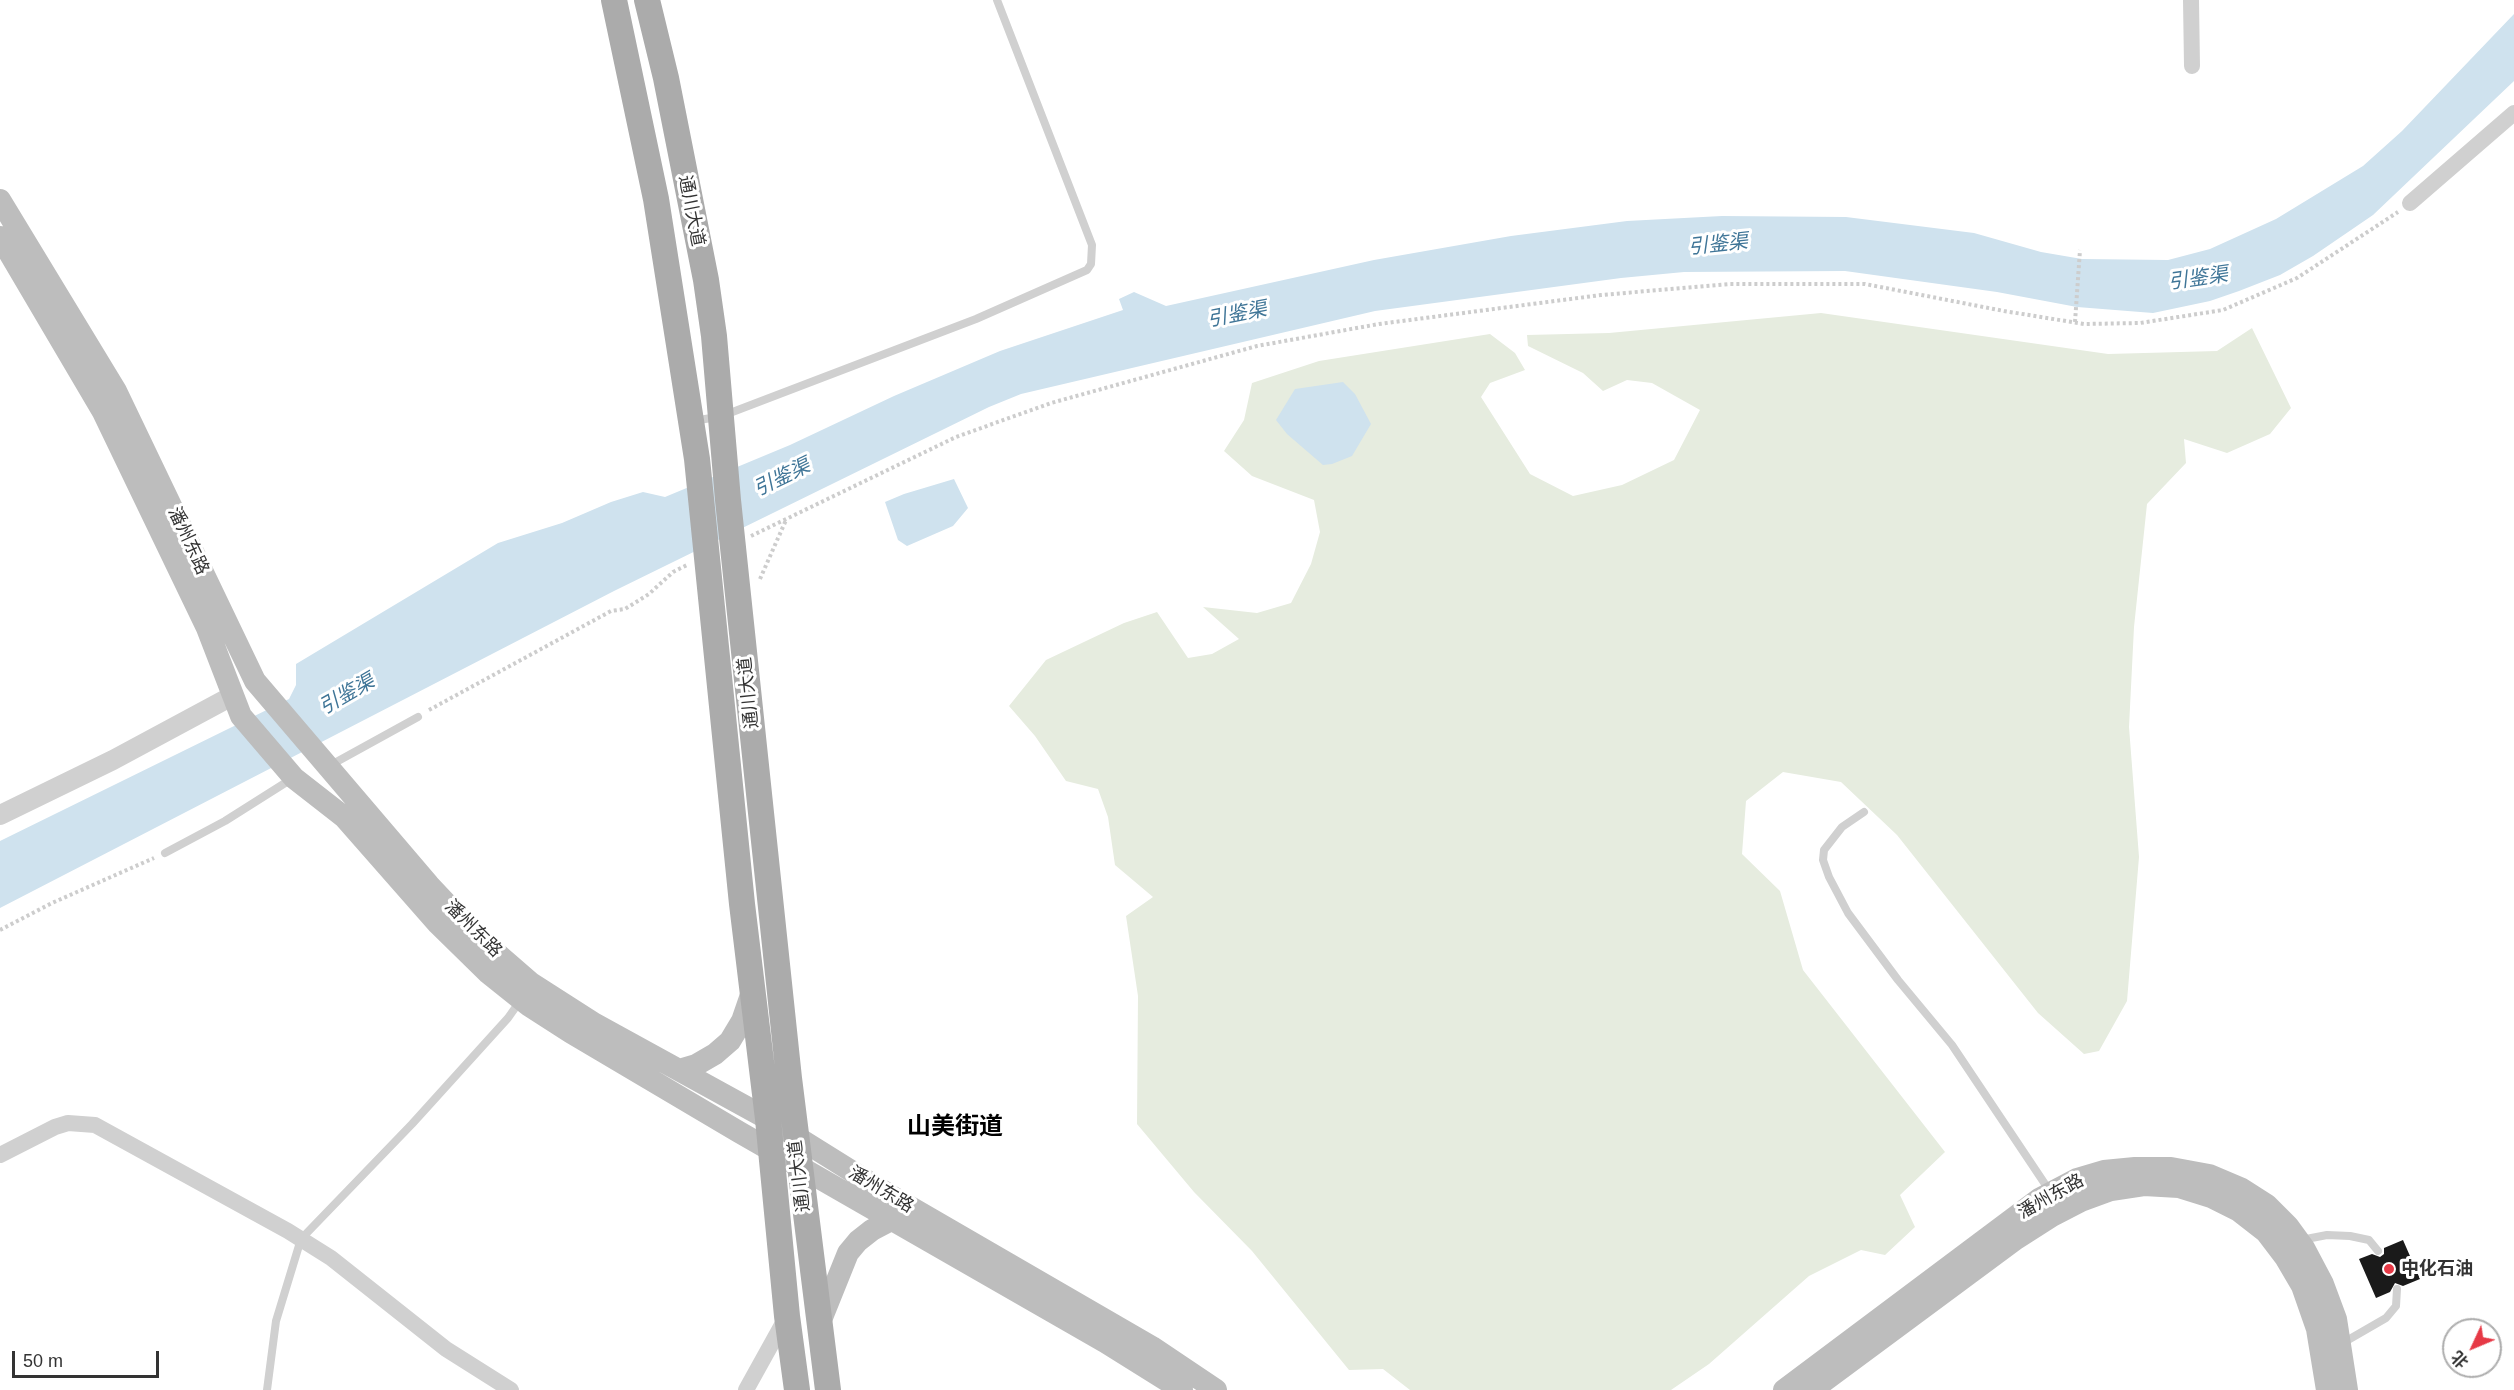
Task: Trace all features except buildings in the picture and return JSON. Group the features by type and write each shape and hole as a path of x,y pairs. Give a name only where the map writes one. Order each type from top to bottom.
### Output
{"main road":[{"name":"通川大道","path":"614,0 656,199 697,459 787,1316 797,1386"},
{"name":"通川大道","path":"647,0 666,78 706,280 722,416 728,500 748,580 796,1138 828,1383"},
{"name":"潘州东路","path":"0,200 116,392 244,663 255,681 429,885 526,991 632,1070 1105,1342 1182,1390"},
{"name":"潘州东路","path":"0,237 77,364 103,412 207,628 237,706 288,772 344,816 438,924 489,973 595,1024 768,1119 893,1197 1152,1347 1216,1390"},
{"path":"680,1070 696,1065 715,1054 729,1041 742,1021 753,992"},
{"name":"潘州东路","path":"1784,1390 2004,1224 2057,1202 2081,1201 2111,1190 2144,1185 2179,1187 2211,1197 2239,1211 2266,1232 2288,1244 2318,1329 2330,1346 2347,1390"},
{"name":"潘州东路","path":"1812,1390 2016,1239 2057,1202"},
{"path":"819,1327 848,1253 872,1230 893,1219"},
{"name":"潘州东路","path":"2327,1390 2330,1346"},
{"path":"797,1386 828,1383"}],"street":[{"path":"2191,0 2192,66"},
{"path":"2410,203 2514,113"},
{"path":"0,815 113,760 237,706"},
{"path":"0,1155 55,1127 75,1123 95,1125 224,1194 331,1258 446,1349 511,1390"},
{"path":"746,1390 787,1316"}],"lane":[{"path":"691,422 722,416 976,319 1080,275 1091,264 1092,245 997,0"},
{"path":"321,760 418,717"},
{"path":"165,853 225,821 288,772"},
{"path":"1864,812 1842,827 1824,850 1823,860 1828,877 1848,913 1898,980 1952,1045 2057,1202"},
{"path":"267,1390 276,1321 301,1239 412,1124 508,1018 526,991"},
{"path":"2288,1244 2327,1235 2350,1236 2369,1240 2379,1251"},
{"path":"2330,1346 2386,1318 2396,1306 2397,1289"}],"path":[{"path":"744,539 956,437 1051,403 1257,346 1379,324 1601,295 1730,284 1865,284 2004,311 2075,322 2140,323 2223,310 2298,278 2410,203"},
{"path":"2075,322 2080,250"},
{"path":"748,580 786,519"},
{"path":"418,717 498,671 611,611 625,609 649,594 673,572 693,563"},
{"path":"0,930 52,903 165,853"}],"shaded area":[{"path":"1821,313 2108,354 2217,351 2252,328 2291,408 2270,434 2227,453 2184,439 2186,463 2147,504 2134,627 2129,727 2139,857 2127,1001 2099,1051 2084,1054 2038,1013 1897,835 1841,782 1783,772 1746,801 1742,854 1780,891 1803,970 1945,1152 1900,1195 1915,1227 1885,1255 1861,1250 1809,1276 1709,1364 1671,1390 1410,1390 1383,1369 1349,1370 1252,1251 1194,1192 1137,1124 1138,996 1126,916 1153,897 1115,865 1108,817 1098,789 1066,781 1035,736 1009,706 1046,660 1124,623 1157,612 1188,658 1212,654 1239,639 1203,607 1257,613 1291,603 1311,564 1320,532 1314,500 1252,476 1224,451 1244,420 1252,383 1319,361 1490,334 1515,353 1525,370 1490,383 1481,397 1530,474 1573,496 1622,485 1674,460 1700,410 1652,383 1627,380 1603,391 1583,373 1528,346 1527,335 1609,333"}],"water":[{"name":"引鉴渠","path":"2514,14 2514,81 2373,215 2313,256 2280,275 2239,291 2210,301 2153,313 2077,307 1997,292 1845,271 1684,272 1621,278 1375,311 1021,394 989,407 614,591 0,908 0,841 289,699 296,685 296,664 498,543 562,523 611,502 643,492 665,497 790,445 894,396 1000,351 1123,310 1119,299 1134,292 1166,306 1374,260 1511,236 1627,221 1722,216 1846,217 1974,233 2041,252 2082,259 2168,260 2210,249 2276,219 2363,166 2402,131"},
{"path":"1343,382 1355,394 1371,424 1352,456 1323,465 1287,434 1276,420 1295,389"},
{"path":"954,479 968,508 953,526 907,546 898,540 885,502"}],"place":[{"name":"中化石油","path":"2389,1269"}],"district":[{"name":"山美街道","path":"955,1127"}]}
